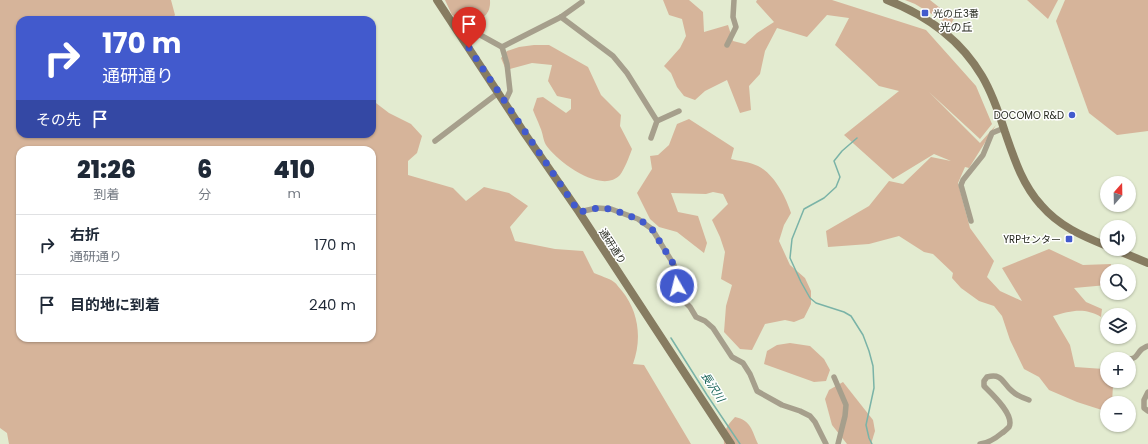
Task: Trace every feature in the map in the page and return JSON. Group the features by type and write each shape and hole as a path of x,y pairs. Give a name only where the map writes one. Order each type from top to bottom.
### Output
{"street":[{"name":"通研通り","path":"437,0 579,212 731,444"},
{"path":"728,45 736,27 733,17 734,0"},
{"path":"887,0 926,19 939,28 959,46 982,77 994,101 1018,169 1025,183 1041,205 1058,222 1069,229 1100,243"},
{"path":"502,48 561,17 582,2"},
{"path":"561,17 613,56 627,73 657,121"},
{"path":"454,26 464,26 502,48 510,91 505,102"},
{"path":"435,141 498,93"},
{"path":"651,138 657,121 679,111"},
{"path":"971,221 962,191 963,180 983,155 992,133 1004,128"},
{"path":"579,212 598,208 611,209 638,219 652,229 674,265 678,295 690,307 696,318 705,321 713,328 732,357 743,363 750,374 757,391 782,405 810,416 815,422 826,444"},
{"path":"1131,256 1148,263"},
{"path":"1136,357 1142,349 1148,346"},
{"path":"980,444 989,442 1000,435 1008,427 1010,420 1006,411 984,386 984,381 987,377 992,375 999,377 1012,391 1029,400"},
{"path":"834,377 846,405 845,416 838,444"},
{"path":"1148,392 1144,400 1144,408 1148,412"}],"shaded area":[{"path":"0,0 171,0 174,16 16,16 16,138 376,138 376,103 389,113 411,124 422,136 417,153 408,161 408,175 453,188 466,201 484,187 509,193 528,206 510,227 515,241 555,249 583,251 594,273 610,279 616,284 628,299 637,326 638,335 636,355 633,364 644,365 691,444 9,444 7,433 0,428"},
{"path":"445,0 490,0 490,5 485,16 470,24 452,15"},
{"path":"663,0 689,0 703,12 704,32 728,25 733,41 745,44 757,33 774,22 756,2 757,0 832,0 926,30 976,86 992,124 980,139 929,92 980,143 996,125 969,168 965,167 958,183 970,228 994,261 987,277 1000,291 1022,301 1002,268 1049,249 1083,265 1100,264 1100,286 1074,288 1086,302 1100,308 1100,316 1083,311 1072,311 1053,316 1070,345 1075,367 1100,369 1100,388 1113,388 1112,396 1100,396 1100,409 1077,402 1049,390 1039,377 1024,369 1010,340 1002,316 994,306 979,301 961,288 952,278 953,273 933,254 924,252 899,236 869,244 828,247 826,231 869,206 889,181 903,184 931,157 951,161 934,154 893,179 844,135 899,91 879,86 835,45 849,18 827,15 807,37 777,28 765,51 760,74 749,86 751,110 740,113 727,80 705,91 695,100 684,96 677,87 671,73 664,66 680,48 686,36 682,19 669,15"},
{"path":"905,0 930,0 954,19 950,25 915,4"},
{"path":"1027,0 1058,0 1048,19"},
{"path":"1065,0 1148,0 1148,131 1117,135 1089,113 1056,21"},
{"path":"549,45 588,67 601,95 621,115 620,126 632,149 622,172 612,180 602,181 591,179 580,174 569,167 546,145 533,110 537,98 543,97 566,113 571,109 571,99 557,96 548,81 552,65 532,63 506,70 501,58 507,51 519,47"},
{"path":"689,119 734,148 731,159 758,166 769,174 783,193 791,213 784,225 779,241 790,265 805,278 811,291 811,304 804,318 794,322 785,320 765,324 752,350 740,349 724,332 726,306 732,285 721,279 725,252 712,220 728,204 723,194 713,192 706,194 671,193 678,212 698,216 707,243 704,253 677,232 659,227 650,219 637,193 652,169 650,156 658,155 669,145 677,124"},
{"path":"790,343 810,346 824,359 830,370 826,381 814,382 764,364 767,351 777,345"},
{"path":"843,382 873,420 875,431 871,444 847,444 832,425 825,399 829,390"},
{"path":"735,417 748,423 758,444 724,444 726,429"}],"waterway":[{"path":"857,138 842,151 834,161 840,177 836,187 824,198 804,209 792,239 790,258 810,298 816,303 844,312 851,316 863,335 873,366 874,388 866,425 872,444"},
{"name":"長沢川","path":"671,338 740,444"}],"place":[{"name":"光の丘3番","path":"925,13"},
{"name":"DOCOMO R&D","path":"1072,115"},
{"name":"YRPセンター","path":"1069,239"}],"district":[{"name":"光の丘","path":"956,27"}],"route":[{"path":"469,48 579,212 598,208 611,209 638,219 646,224 652,229 674,265 677,286"}]}
